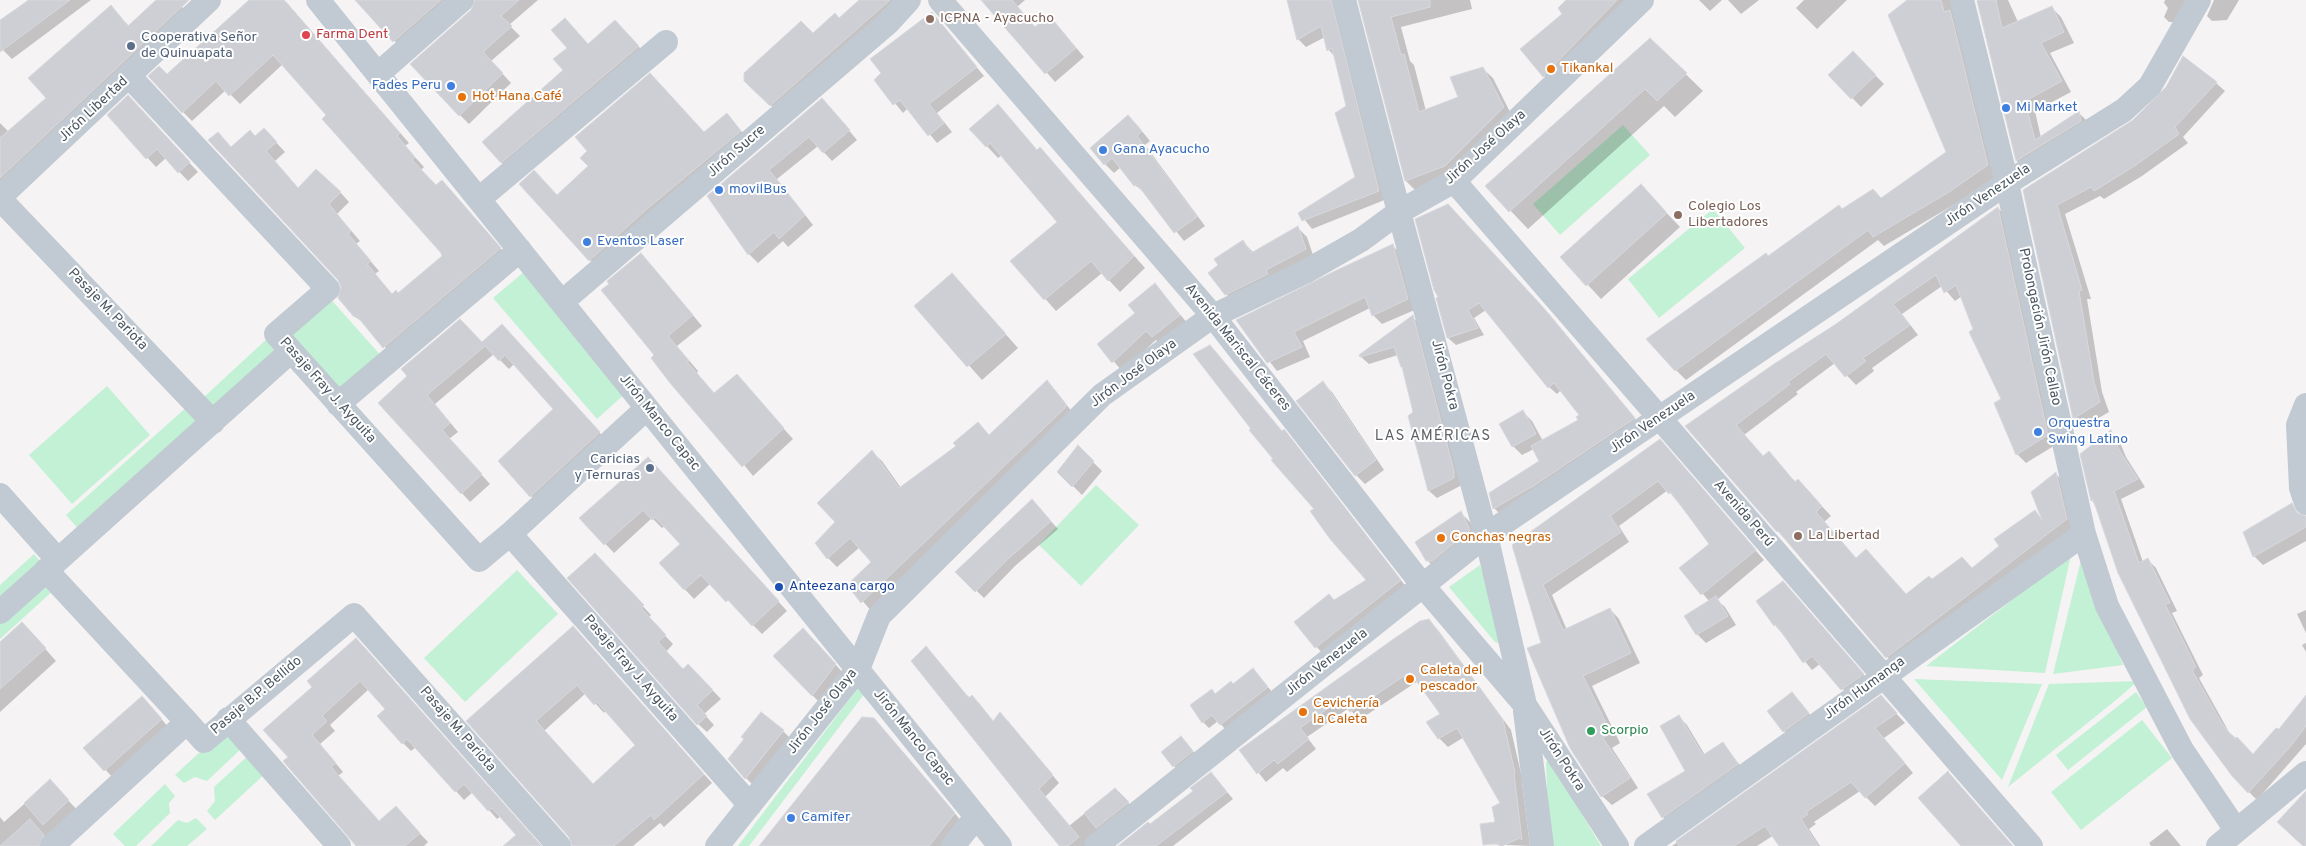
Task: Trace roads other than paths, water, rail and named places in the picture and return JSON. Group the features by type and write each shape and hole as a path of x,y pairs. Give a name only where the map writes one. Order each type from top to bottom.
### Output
{"street":[{"name":"Jirón Libertad","path":"0,198 210,0"},
{"name":"Jirón Manco Capac","path":"318,0 1000,846"},
{"path":"378,74 462,0"},
{"name":"Jirón Sucre","path":"562,302 888,23 909,0"},
{"name":"Avenida Mariscal Cáceres","path":"940,0 1213,316 1424,587 1525,705"},
{"name":"Jirón Pokra","path":"1344,0 1398,212 1486,536 1525,705 1618,846"},
{"name":"Jirón José Olaya","path":"717,846 858,669 879,616 1102,395 1213,316 1305,272 1361,240 1398,212 1454,181 1642,0"},
{"name":"Prolongación Jirón Callao","path":"1962,0 2007,183 2084,534 2108,606 2140,671 2182,750 2236,830"},
{"name":"Jirón Venezuela","path":"1096,846 1486,536 2007,183 2124,110 2150,86 2199,0"},
{"path":"479,199 666,42"},
{"path":"0,612 213,422 328,289 130,77"},
{"name":"Avenida Perú","path":"1454,181 2031,846"},
{"name":"Pasaje M. Pariota","path":"0,198 213,422"},
{"path":"338,404 520,250"},
{"name":"Pasaje Fray J. Ayguita","path":"284,342 478,560 510,534 750,805"},
{"path":"2306,405 2298,425 2301,488 2306,503"},
{"path":"510,534 647,408"},
{"path":"0,495 52,565 187,722 52,846"},
{"name":"Jirón Humanga","path":"1646,846 2084,534"},
{"name":"Pasaje M. Pariota","path":"354,615 559,846"},
{"name":"Pasaje B.P. Bellido","path":"187,722 204,740 354,615"},
{"path":"1525,705 1542,846"},
{"path":"228,719 339,846"},
{"path":"2218,846 2306,773"},
{"path":"953,846 976,817"}],"place":[{"name":"ICPNA - Ayacucho","path":"930,19"},
{"name":"Farma Dent","path":"306,35"},
{"name":"Cooperativa Señor de Quinuapata","path":"131,46"},
{"name":"Tikankal","path":"1551,69"},
{"name":"Fades Peru","path":"451,86"},
{"name":"Hot Hana Café","path":"462,97"},
{"name":"Mi Market","path":"2006,108"},
{"name":"Gana Ayacucho","path":"1103,150"},
{"name":"movilBus","path":"719,190"},
{"name":"Colegio Los Libertadores","path":"1678,215"},
{"name":"Eventos Laser","path":"587,242"},
{"name":"Orquestra Swing Latino","path":"2038,432"},
{"name":"Caricias y Ternuras","path":"650,468"},
{"name":"La Libertad","path":"1798,536"},
{"name":"Conchas negras","path":"1441,538"},
{"name":"Anteezana cargo","path":"779,587"},
{"name":"Caleta del pescador","path":"1410,679"},
{"name":"Cevichería la Caleta","path":"1303,712"},
{"name":"Scorpio","path":"1591,731"},
{"name":"Camifer","path":"791,818"}],"district":[{"name":"LAS AMÉRICAS","path":"1433,437"}]}
